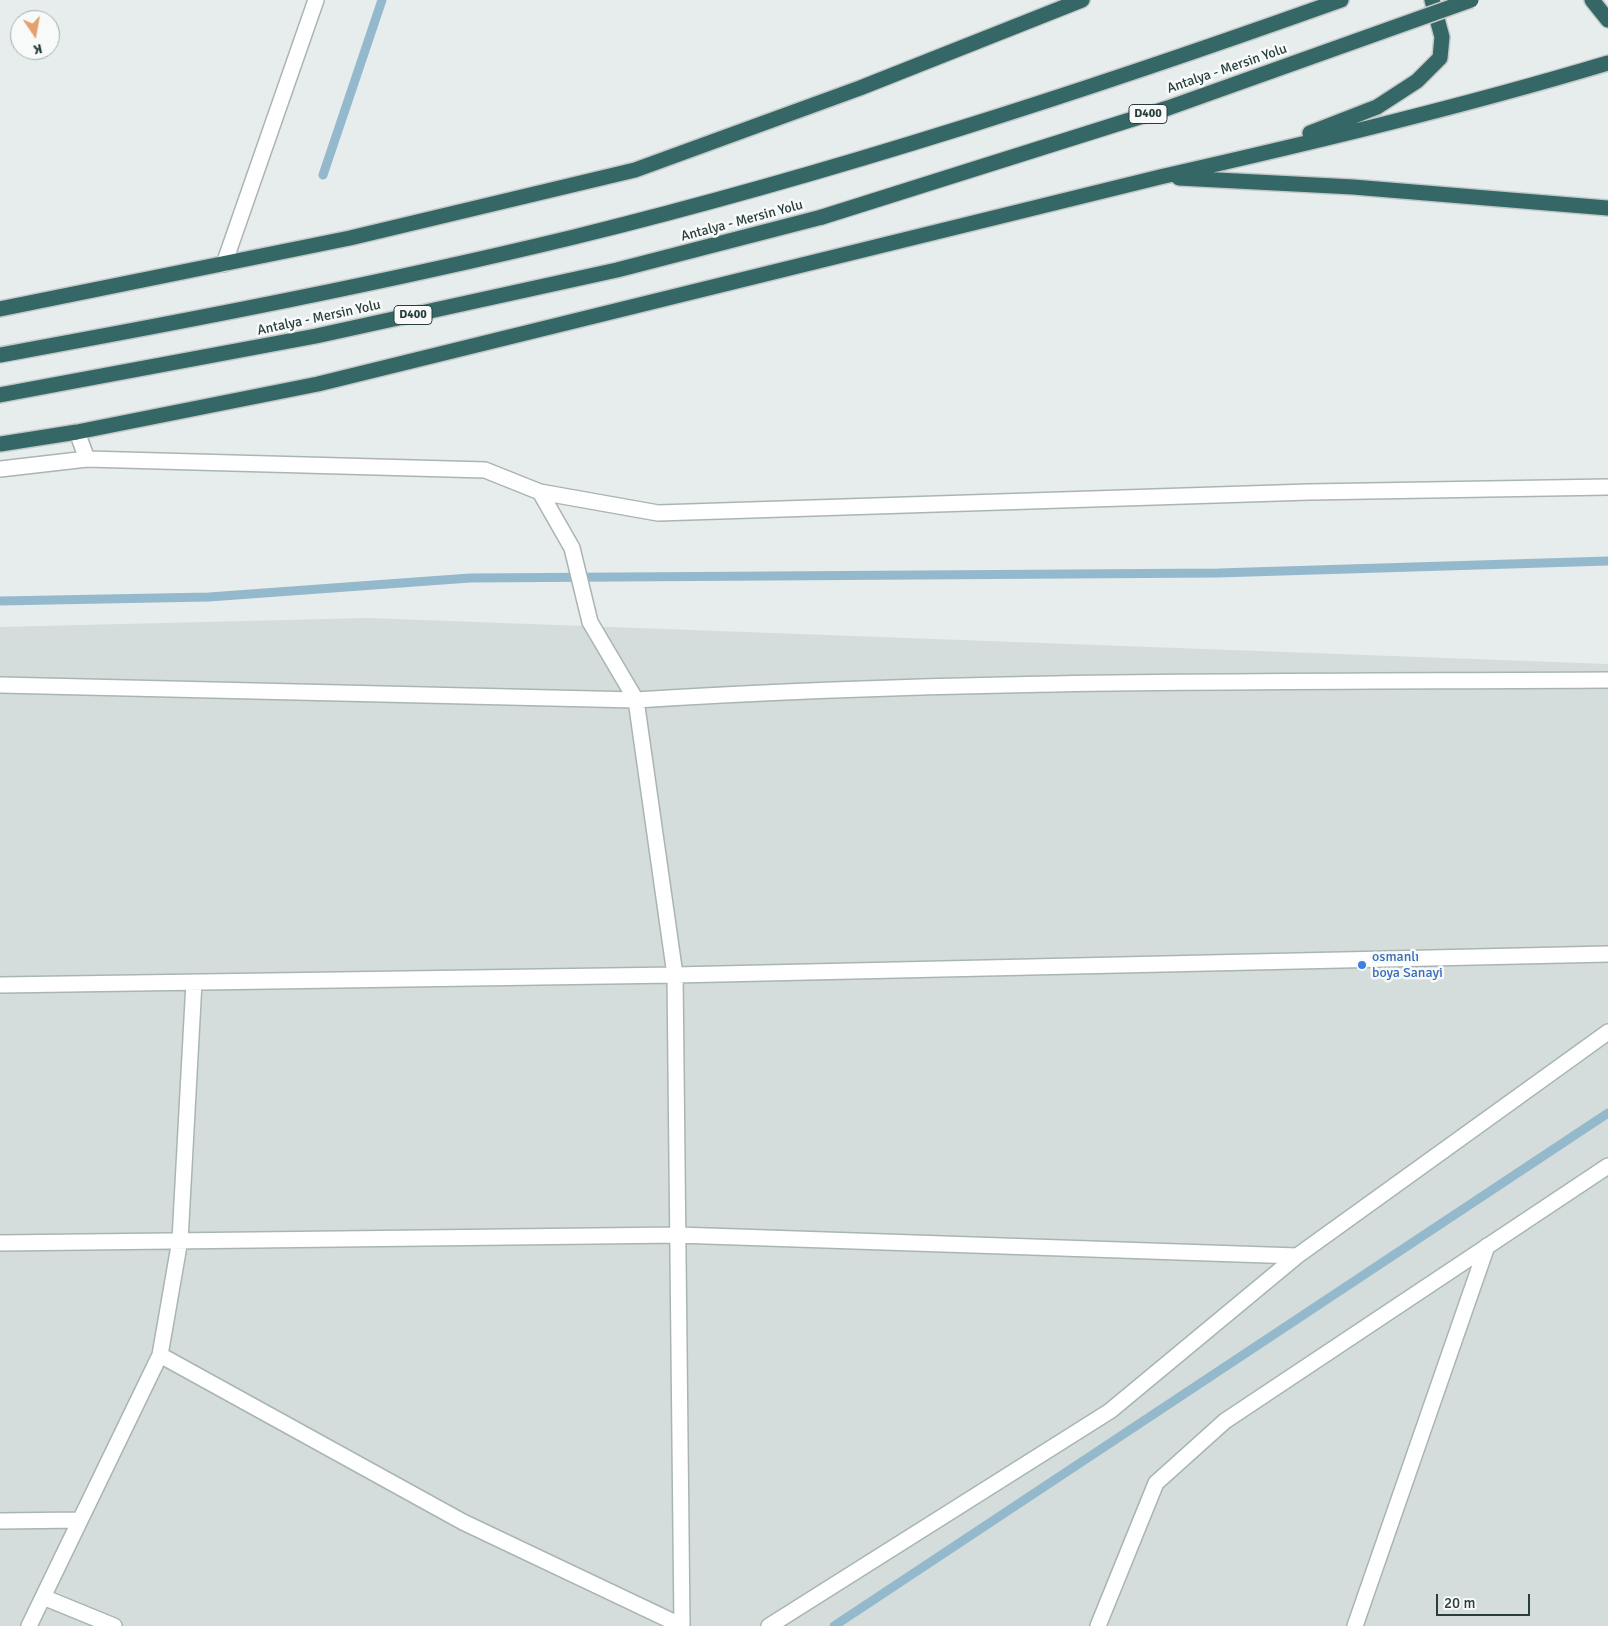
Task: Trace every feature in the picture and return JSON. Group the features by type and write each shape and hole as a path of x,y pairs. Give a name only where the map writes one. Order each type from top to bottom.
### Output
{"highway":[{"path":"0,309 350,238 635,170 860,88 1082,0"},
{"name":"Antalya - Mersin Yolu","path":"0,355 232,312 574,237 808,175 1146,69 1341,0"},
{"path":"1253,156 1377,107 1417,81 1440,58 1442,36 1432,0"},
{"name":"Antalya - Mersin Yolu","path":"0,395 316,336 617,270 822,217 1168,108 1471,0"},
{"path":"1592,0 1608,20"},
{"path":"0,444 77,432 328,382 1160,177 1253,156 1544,82 1608,63"},
{"path":"1160,177 1353,187 1608,208"}],"street":[{"path":"224,264 316,0"},
{"path":"77,432 88,460"},
{"path":"0,469 88,460 485,470 540,492 658,514 1299,492 1608,487"},
{"path":"160,1355 463,1522 682,1626 675,975 636,700 590,622 572,548 540,492"},
{"path":"0,685 636,700 775,691 1115,684 1608,680"},
{"path":"0,985 675,975 1608,954"},
{"path":"29,1626 160,1355 180,1240 194,982"},
{"path":"769,1626 1110,1411 1296,1256 1608,1032"},
{"path":"1098,1626 1156,1483 1225,1421 1608,1166"},
{"path":"0,1244 180,1240 678,1235 1296,1256"},
{"path":"1355,1626 1487,1246"},
{"path":"0,1521 80,1520"},
{"path":"43,1597 114,1626"}],"shaded area":[{"path":"368,618 1608,664 1608,1626 0,1626 0,627"}],"waterway":[{"path":"323,175 382,0"},
{"path":"0,601 209,597 470,578 1218,573 1608,561"},
{"path":"834,1626 1608,1113"}],"place":[{"name":"osmanlı boya Sanayi","path":"1362,965"}]}
